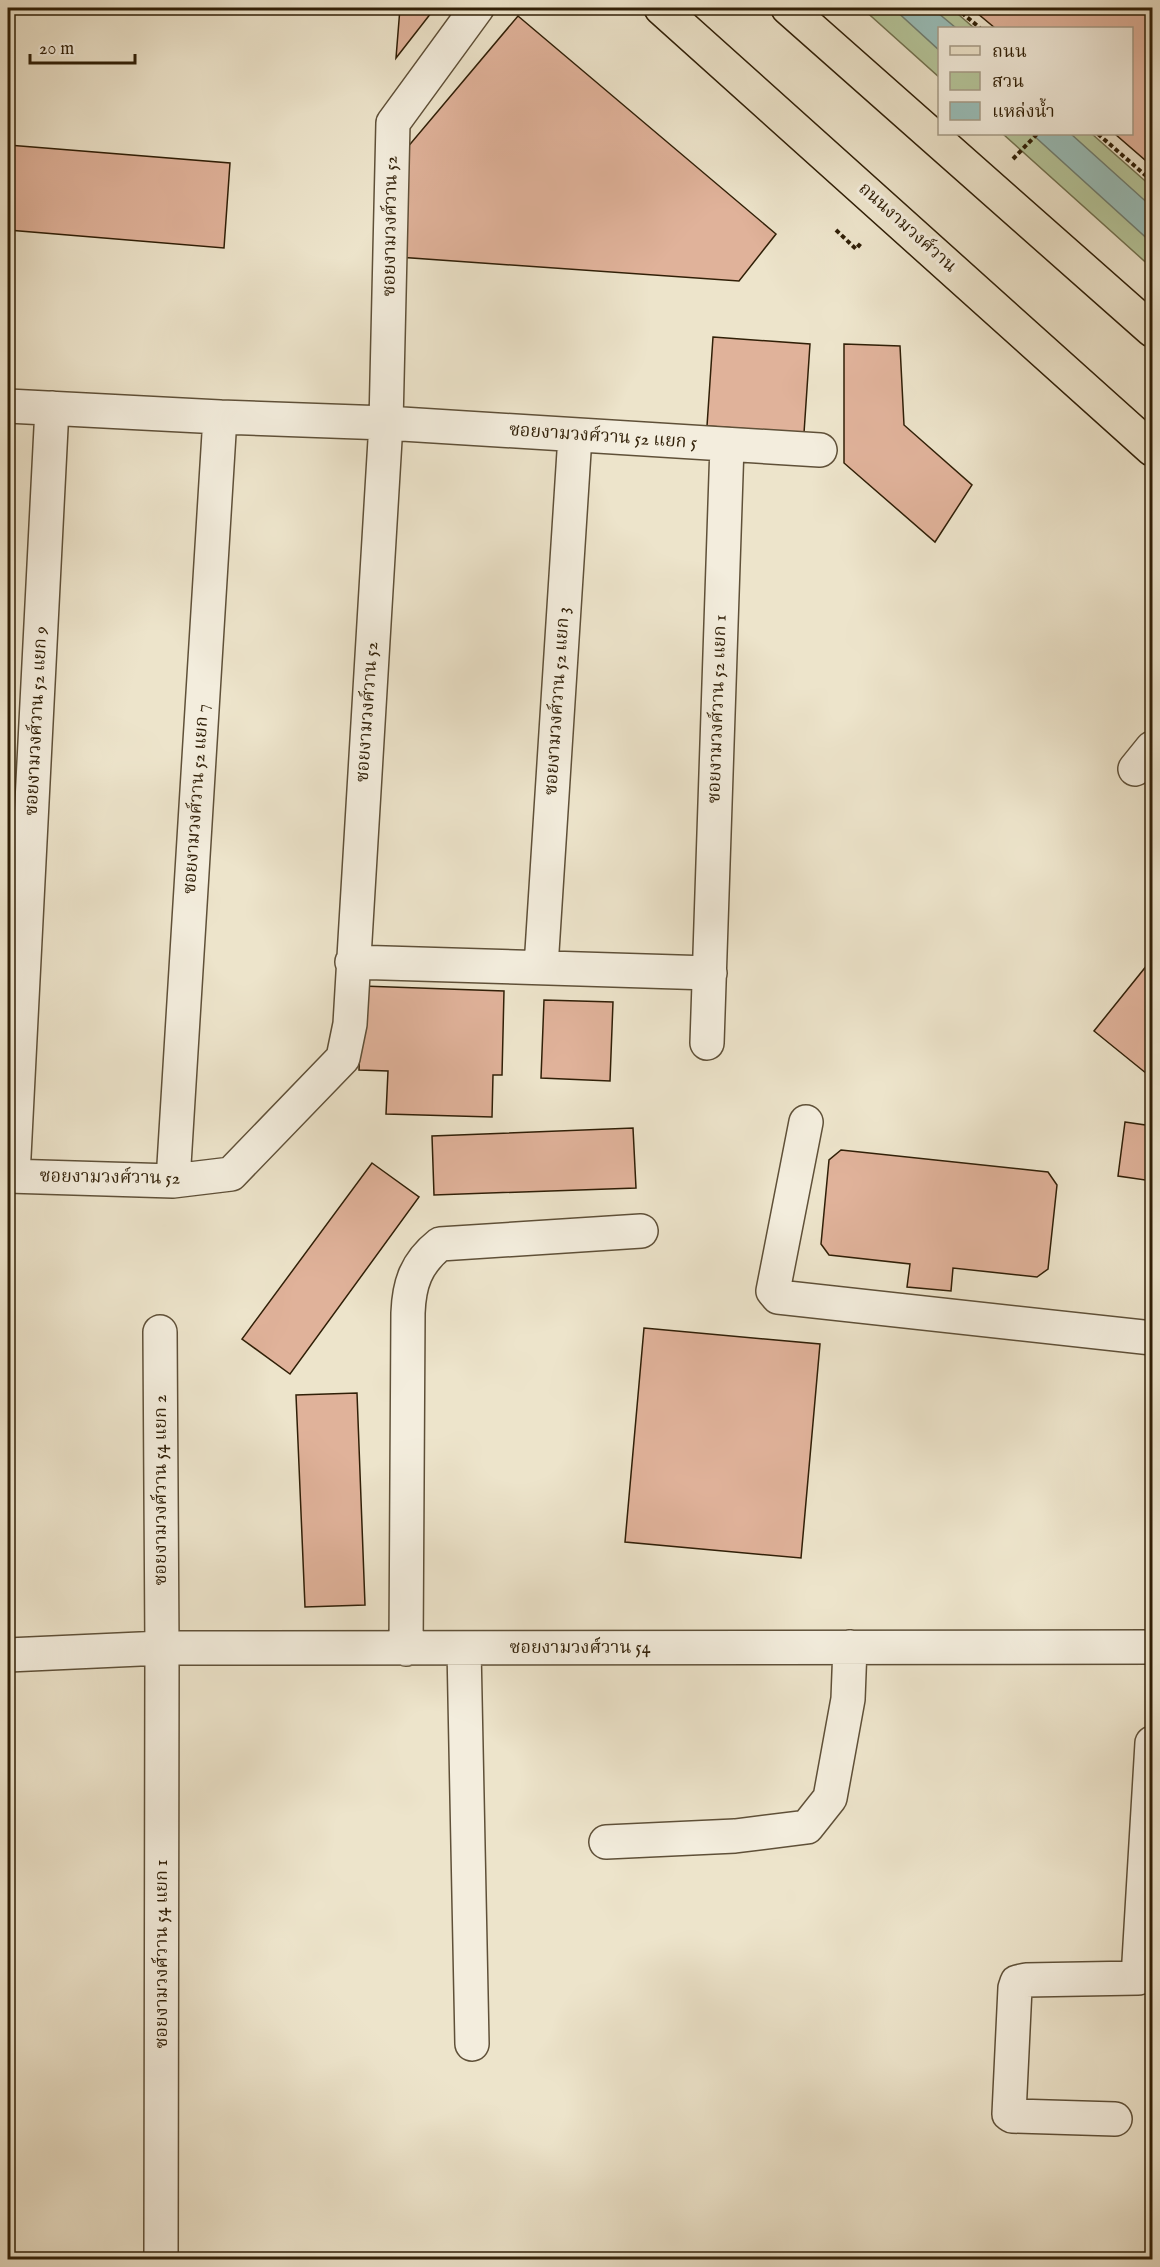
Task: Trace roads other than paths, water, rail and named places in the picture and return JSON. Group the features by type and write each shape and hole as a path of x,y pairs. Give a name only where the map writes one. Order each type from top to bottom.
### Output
{"main road":[{"name":"ถนนงามวงศ์วาน","path":"661,8 1152,449"},
{"path":"788,8 1152,330"}],"street":[{"name":"ซอยงามวงศ์วาน 52","path":"10,1176 174,1181 231,1174 343,1058 350,1024 386,423 393,123 477,8"},
{"name":"ซอยงามวงศ์วาน 52 แยก 5","path":"8,406 386,423 820,450"},
{"name":"ซอยงามวงศ์วาน 52 แยก 9","path":"10,1176 52,408"},
{"name":"ซอยงามวงศ์วาน 52 แยก 7","path":"174,1181 220,417"},
{"name":"ซอยงามวงศ์วาน 52 แยก 3","path":"541,967 575,436"},
{"name":"ซอยงามวงศ์วาน 52 แยก 1","path":"707,1043 727,445"},
{"path":"352,962 710,973"},
{"path":"806,1122 773,1291 778,1297 1152,1338"},
{"path":"406,1649 408,1313 409,1294 418,1267 440,1244 641,1231"},
{"name":"ซอยงามวงศ์วาน 54 แยก 2","path":"160,1332 162,1648"},
{"path":"606,1842 735,1836 807,1827 830,1798 848,1700 850,1647"},
{"name":"ซอยงามวงศ์วาน 54","path":"8,1654 162,1648 1152,1647"},
{"name":"ซอยงามวงศ์วาน 54 แยก 1","path":"161,2259 162,1648"},
{"path":"464,1648 472,2044"},
{"path":"1115,2119 1012,2116 1009,2114 1015,1988 1017,1982 1026,1980 1138,1978 1152,1743"}],"water":[{"path":"893,8 932,8 955,27 938,27 938,49"},
{"path":"1033,135 1072,135 1152,207 1152,243"}]}
